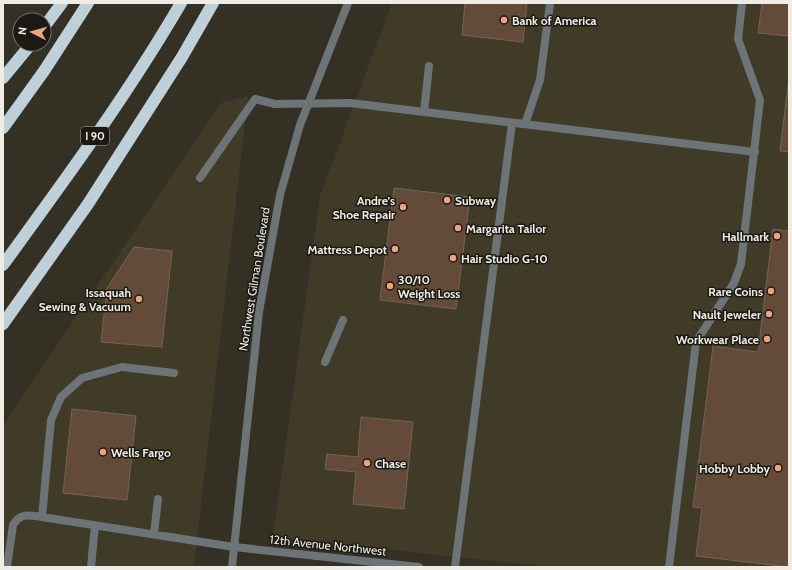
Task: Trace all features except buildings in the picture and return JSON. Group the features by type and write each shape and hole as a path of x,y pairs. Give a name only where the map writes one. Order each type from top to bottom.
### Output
{"highway":[{"path":"52,16 62,3"},
{"path":"3,128 44,72 88,3"},
{"name":"I 90","path":"3,265 97,134 163,34 181,3"},
{"path":"3,324 88,204 182,57 213,3"},
{"path":"3,78 24,52"}],"street":[{"path":"525,124 540,80 550,3"},
{"path":"669,567 695,348 702,333 738,274 741,264 760,100 738,39 742,3"},
{"name":"Northwest Gilman Boulevard","path":"232,567 255,347 266,267 286,169 307,103 347,4"},
{"path":"424,112 429,66"},
{"path":"200,178 255,99 276,104 347,103 755,152"},
{"path":"455,567 512,123"},
{"path":"325,362 343,320"},
{"path":"42,516 51,420 62,396 82,378 122,368 174,372"},
{"path":"154,534 158,499"},
{"name":"12th Avenue Northwest","path":"7,567 12,525 16,519 22,515 42,516 234,547 419,567"},
{"path":"91,567 95,525"}],"shaded area":[{"path":"392,3 789,3 789,567 550,567 273,537 320,196"},
{"path":"248,96 194,567 3,567 3,425 221,103"}],"place":[{"name":"Bank of America","path":"504,20"},
{"name":"Subway","path":"447,200"},
{"name":"Andre’s Shoe Repair","path":"403,207"},
{"name":"Margarita Tailor","path":"458,228"},
{"name":"Hallmark","path":"777,236"},
{"name":"Mattress Depot","path":"395,249"},
{"name":"Hair Studio G-10","path":"453,258"},
{"name":"30/10 Weight Loss","path":"390,286"},
{"name":"Rare Coins","path":"771,291"},
{"name":"Issaquah Sewing & Vacuum","path":"139,299"},
{"name":"Nault Jeweler","path":"769,314"},
{"name":"Workwear Place","path":"767,339"},
{"name":"Wells Fargo","path":"103,452"},
{"name":"Chase","path":"367,463"},
{"name":"Hobby Lobby","path":"778,468"}]}
